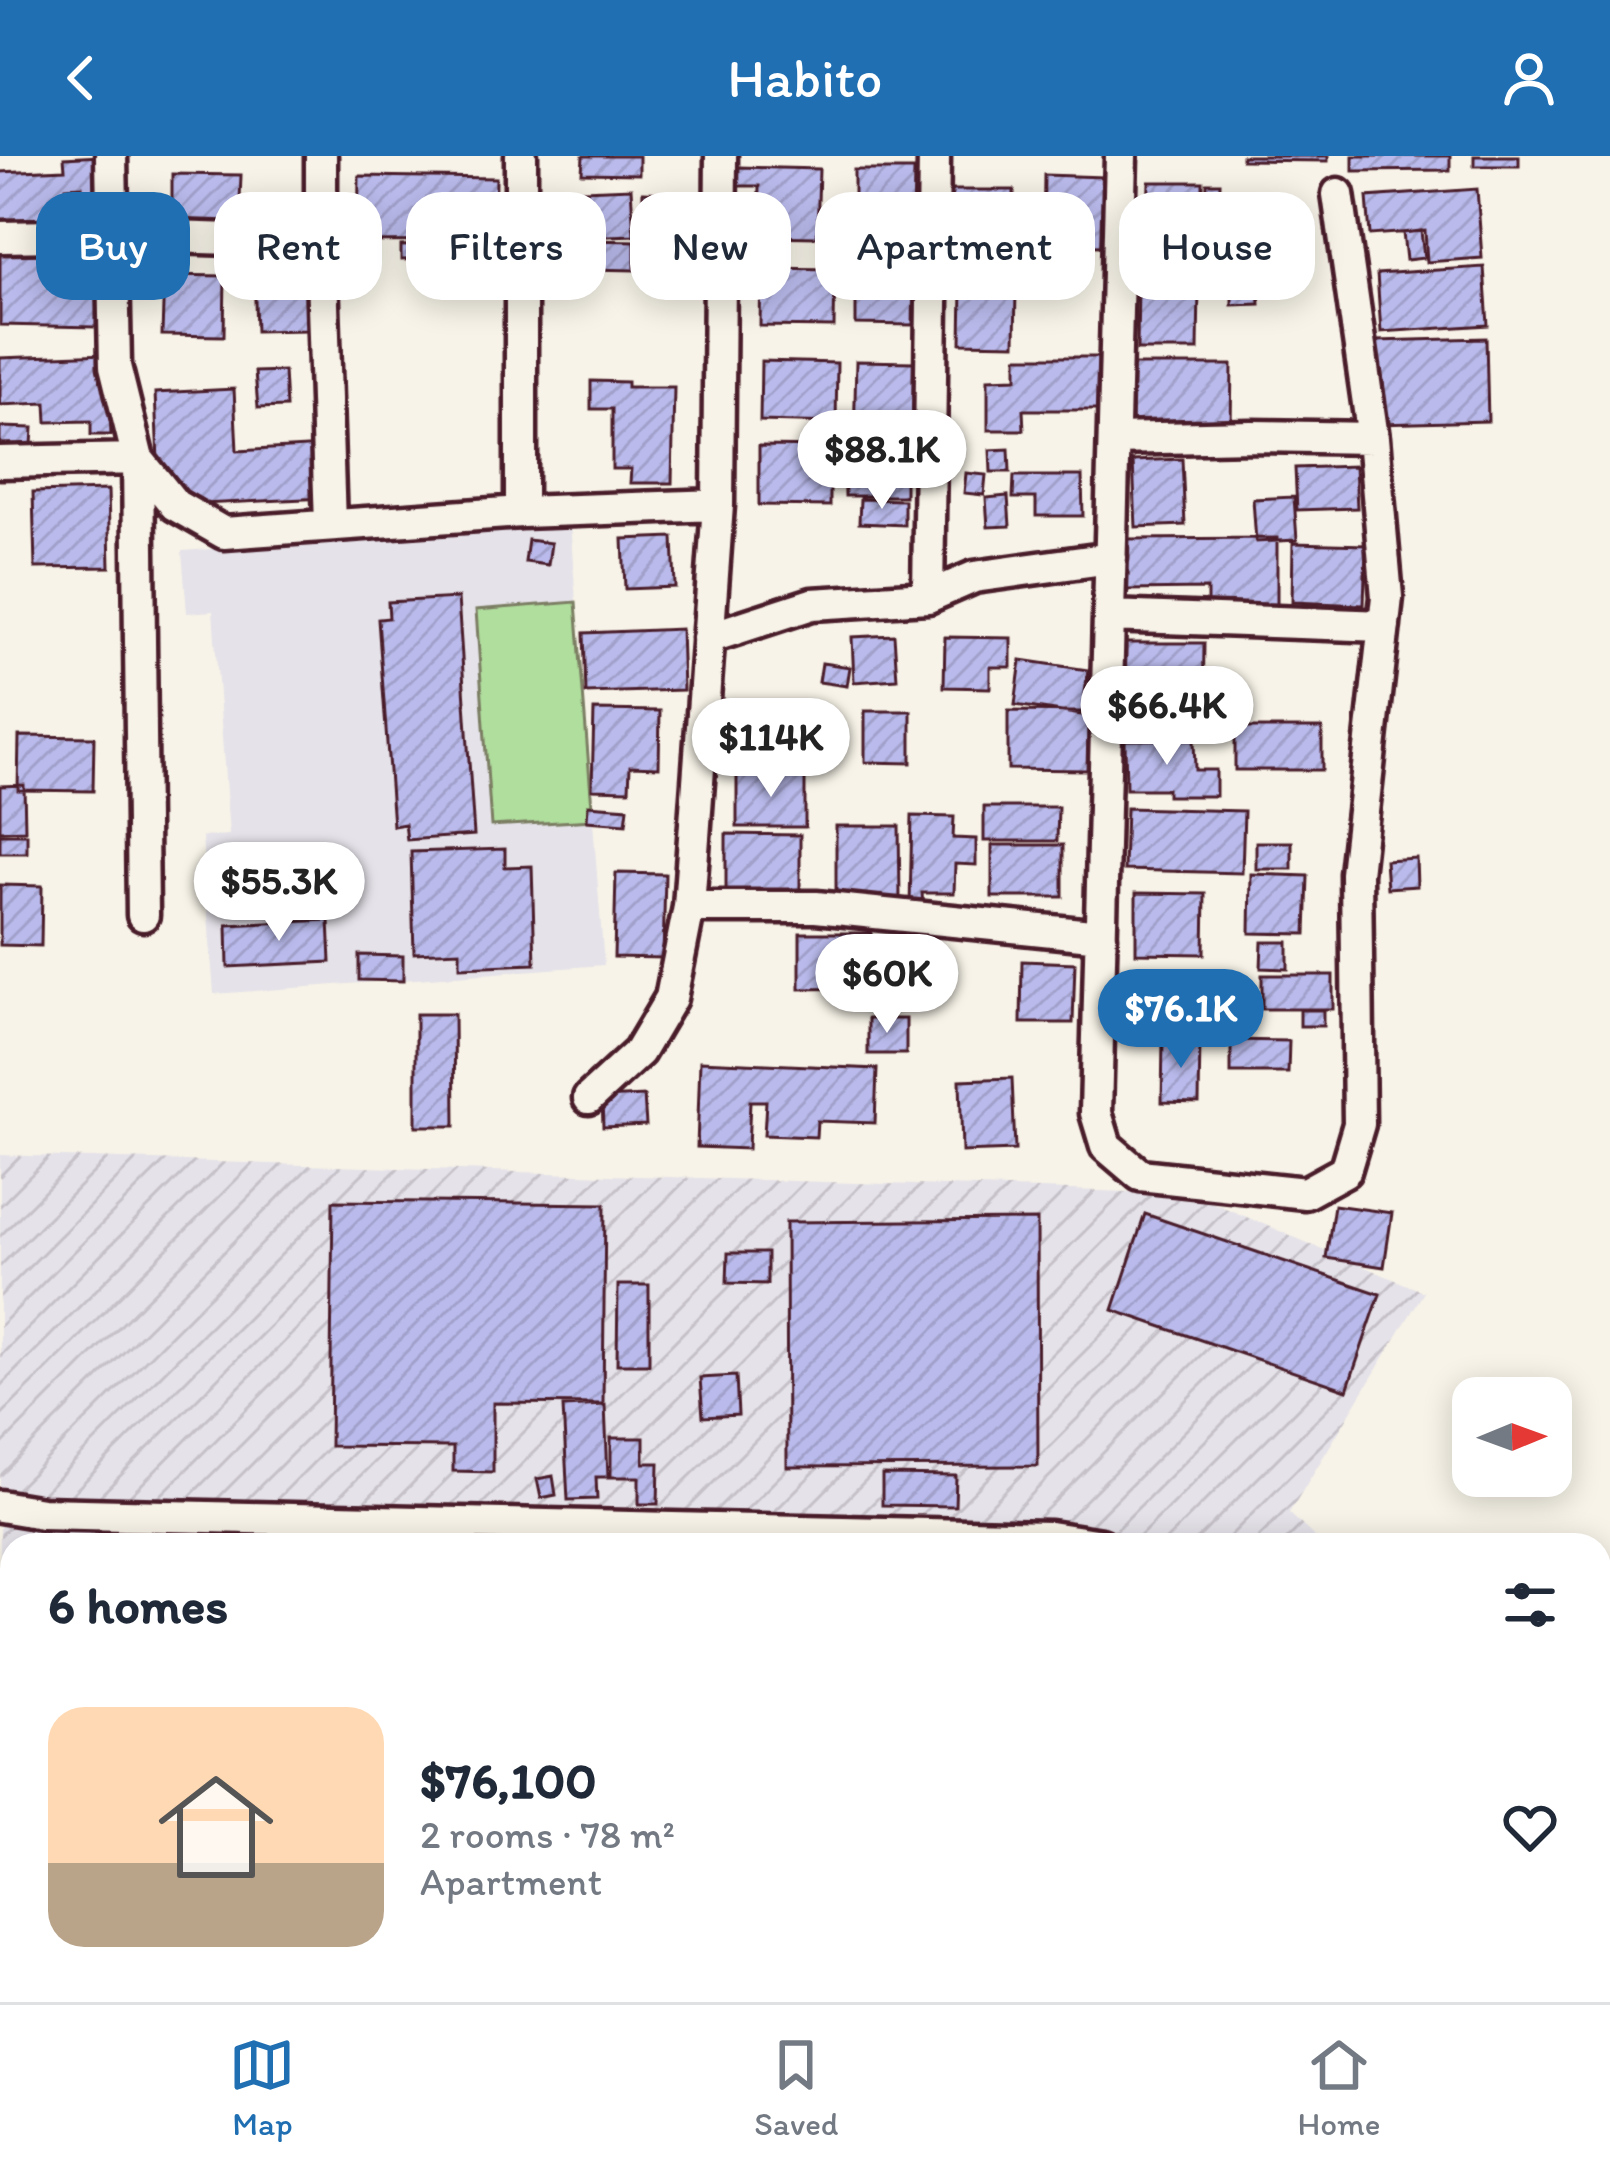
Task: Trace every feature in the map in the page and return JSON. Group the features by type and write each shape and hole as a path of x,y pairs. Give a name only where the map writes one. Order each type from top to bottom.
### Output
{"street":[{"path":"111,156 111,192"},
{"path":"322,156 322,192"},
{"path":"521,156 521,512"},
{"path":"590,1098 639,1052 671,998 689,907 718,505 722,156"},
{"path":"928,597 934,156"},
{"path":"1121,156 1096,1113 1106,1146 1140,1175 1305,1193 1346,1171 1358,1124 1356,874 1387,597 1373,438 1338,194"},
{"path":"0,237 36,236"},
{"path":"113,300 115,366 138,459 143,915"},
{"path":"323,300 330,525"},
{"path":"1114,440 1373,438"},
{"path":"0,462 138,459"},
{"path":"138,459 175,505 224,533 521,512 718,505"},
{"path":"708,638 812,604 928,597 974,578 1111,558"},
{"path":"1109,616 1384,626"},
{"path":"689,907 816,907 1100,936"},
{"path":"0,1506 42,1513 882,1533"}],"shaded area":[{"path":"570,523 604,965 214,994 202,837 229,835 213,611 187,613 182,551"},
{"path":"0,1155 1192,1194 1424,1292 1289,1513 1310,1533 0,1533"}],"green space":[{"path":"576,602 593,820 491,826 476,610"}],"building":[{"path":"100,156 102,192 82,192 82,186 66,187 66,192 36,192 36,229 0,231 0,172 65,169 64,158"},
{"path":"583,156 639,156 639,174 582,173"},
{"path":"1242,156 1328,156 1328,161 1242,160"},
{"path":"1353,156 1450,156 1450,170 1353,171"},
{"path":"1474,156 1519,156 1519,166 1474,166"},
{"path":"738,167 819,169 815,237 791,237 791,192 737,186"},
{"path":"854,170 914,170 914,192 854,192"},
{"path":"172,174 241,175 240,192 214,192 214,226 190,225 190,192 172,192"},
{"path":"1044,175 1104,177 1102,246 1095,246 1095,192 1044,192"},
{"path":"359,176 496,178 496,192 406,192 406,242 382,242 382,192 359,192"},
{"path":"1149,182 1203,182 1203,192 1149,192"},
{"path":"1207,183 1220,183 1220,192 1207,192"},
{"path":"631,188 630,235 606,236 606,192 533,192"},
{"path":"1477,189 1482,258 1427,262 1425,231 1370,235 1367,197"},
{"path":"952,190 1014,190 1014,192"},
{"path":"1421,231 1424,258 1406,260 1403,233"},
{"path":"606,240 630,241 630,270 606,269"},
{"path":"0,253 36,254 36,300 97,300 96,327 0,325"},
{"path":"1484,267 1488,325 1381,332 1377,274"},
{"path":"791,268 815,269 815,300 834,300 834,327 760,326 760,300 791,300"},
{"path":"190,275 214,276 214,300 225,300 224,336 162,335 163,300 190,300"},
{"path":"255,300 306,300 307,330 256,331"},
{"path":"856,300 913,300 913,325 856,324"},
{"path":"962,300 1016,300 1015,344 961,343"},
{"path":"1138,300 1199,300 1198,350 1137,350"},
{"path":"1232,300 1260,300 1260,304 1232,305"},
{"path":"1486,338 1488,421 1378,424 1376,341"},
{"path":"107,354 111,435 91,435 91,421 47,422 46,403 0,405 0,358"},
{"path":"1017,357 1099,357 1099,410 1023,410 1024,430 988,430 988,379 1017,378"},
{"path":"761,361 837,363 836,423 760,421"},
{"path":"856,361 914,362 912,443 854,442"},
{"path":"1132,365 1232,365 1231,427 1132,427"},
{"path":"284,371 286,407 258,408 255,372"},
{"path":"591,381 674,387 672,483 630,483 631,469 612,469 612,409 591,409"},
{"path":"234,389 237,451 323,446 325,498 160,506 155,393"},
{"path":"0,427 33,428 32,445 0,444"},
{"path":"759,446 830,447 830,506 759,505"},
{"path":"1009,449 1010,472 991,472 990,450"},
{"path":"844,459 905,459 905,496 845,496"},
{"path":"1182,459 1185,525 1136,527 1133,461"},
{"path":"1355,466 1357,508 1297,510 1295,468"},
{"path":"966,473 986,475 984,495 964,493"},
{"path":"1014,476 1082,476 1083,516 1036,516 1036,498 1013,498"},
{"path":"108,490 110,567 35,568 33,492"},
{"path":"1008,496 1010,526 988,527 986,498"},
{"path":"1294,497 1297,540 1256,542 1253,499"},
{"path":"860,499 904,500 904,525 859,523"},
{"path":"673,537 675,587 625,589 623,539"},
{"path":"1277,538 1277,611 1207,612 1207,589 1125,590 1124,539"},
{"path":"528,540 551,543 548,565 525,562"},
{"path":"1293,543 1366,545 1364,605 1292,602"},
{"path":"458,598 474,835 407,840 405,824 393,826 378,619 389,618 388,602"},
{"path":"681,629 683,690 586,693 584,633"},
{"path":"894,635 897,679 854,682 852,637"},
{"path":"945,637 1011,638 1011,667 990,667 990,688 944,687"},
{"path":"1124,643 1204,643 1203,717 1124,717"},
{"path":"1021,660 1088,670 1082,715 1015,705"},
{"path":"822,663 850,667 847,686 819,682"},
{"path":"725,708 815,709 814,764 725,763"},
{"path":"594,710 660,711 659,767 630,766 629,790 592,789"},
{"path":"865,711 911,711 911,763 865,762"},
{"path":"1008,711 1088,712 1088,770 1008,769"},
{"path":"1235,728 1322,728 1322,770 1235,770"},
{"path":"19,736 94,737 93,791 18,790"},
{"path":"1194,739 1195,770 1216,770 1216,796 1167,796 1167,789 1126,789 1125,740"},
{"path":"737,774 805,774 805,827 737,827"},
{"path":"24,785 25,830 0,831 0,786"},
{"path":"588,805 628,808 626,824 587,821"},
{"path":"984,807 1058,807 1057,841 984,841"},
{"path":"1126,808 1244,811 1242,873 1124,870"},
{"path":"912,816 954,817 953,838 976,839 976,865 955,864 954,893 922,893 923,906 910,906"},
{"path":"836,826 899,826 900,898 836,898"},
{"path":"0,834 27,834 27,853 0,853"},
{"path":"726,834 800,835 800,891 726,891"},
{"path":"1256,842 1292,842 1292,869 1256,869"},
{"path":"992,845 1063,845 1063,897 992,897"},
{"path":"505,849 505,867 532,866 535,964 460,967 460,951 414,953 411,852"},
{"path":"1416,858 1417,886 1387,888 1385,860"},
{"path":"616,873 665,874 663,958 614,957"},
{"path":"1251,874 1308,876 1306,934 1250,933"},
{"path":"0,885 42,886 41,946 0,945"},
{"path":"1136,893 1205,894 1204,954 1136,953"},
{"path":"329,920 331,962 228,967 227,925"},
{"path":"800,933 871,933 872,988 800,989"},
{"path":"1262,942 1288,942 1288,969 1261,968"},
{"path":"876,951 932,952 931,1000 875,999"},
{"path":"359,955 403,956 403,981 359,980"},
{"path":"1022,961 1075,963 1073,1023 1021,1023"},
{"path":"1262,975 1333,975 1333,1009 1262,1009"},
{"path":"1300,1010 1323,1010 1323,1026 1300,1026"},
{"path":"416,1014 454,1014 455,1126 416,1126"},
{"path":"868,1019 906,1019 906,1054 868,1054"},
{"path":"1163,1039 1200,1040 1199,1103 1162,1102"},
{"path":"1231,1040 1289,1041 1288,1073 1231,1073"},
{"path":"700,1061 877,1069 875,1123 817,1121 816,1137 764,1135 766,1101 750,1101 748,1149 697,1147"},
{"path":"1012,1078 1015,1150 962,1152 960,1080"},
{"path":"644,1096 646,1125 603,1127 602,1098"},
{"path":"333,1201 605,1204 603,1404 493,1403 493,1472 453,1471 453,1447 330,1446"},
{"path":"1334,1205 1392,1213 1384,1267 1326,1258"},
{"path":"1145,1214 1380,1294 1347,1390 1113,1310"},
{"path":"1037,1220 1038,1466 787,1467 786,1222"},
{"path":"728,1253 767,1253 767,1284 727,1283"},
{"path":"618,1285 649,1285 649,1364 617,1364"},
{"path":"736,1376 738,1415 703,1417 700,1378"},
{"path":"605,1405 608,1477 596,1477 597,1499 568,1500 563,1407"},
{"path":"611,1438 644,1438 644,1463 659,1463 658,1504 639,1504 639,1477 611,1477"},
{"path":"882,1475 956,1476 955,1506 882,1505"},
{"path":"553,1476 556,1495 541,1498 537,1479"}]}
